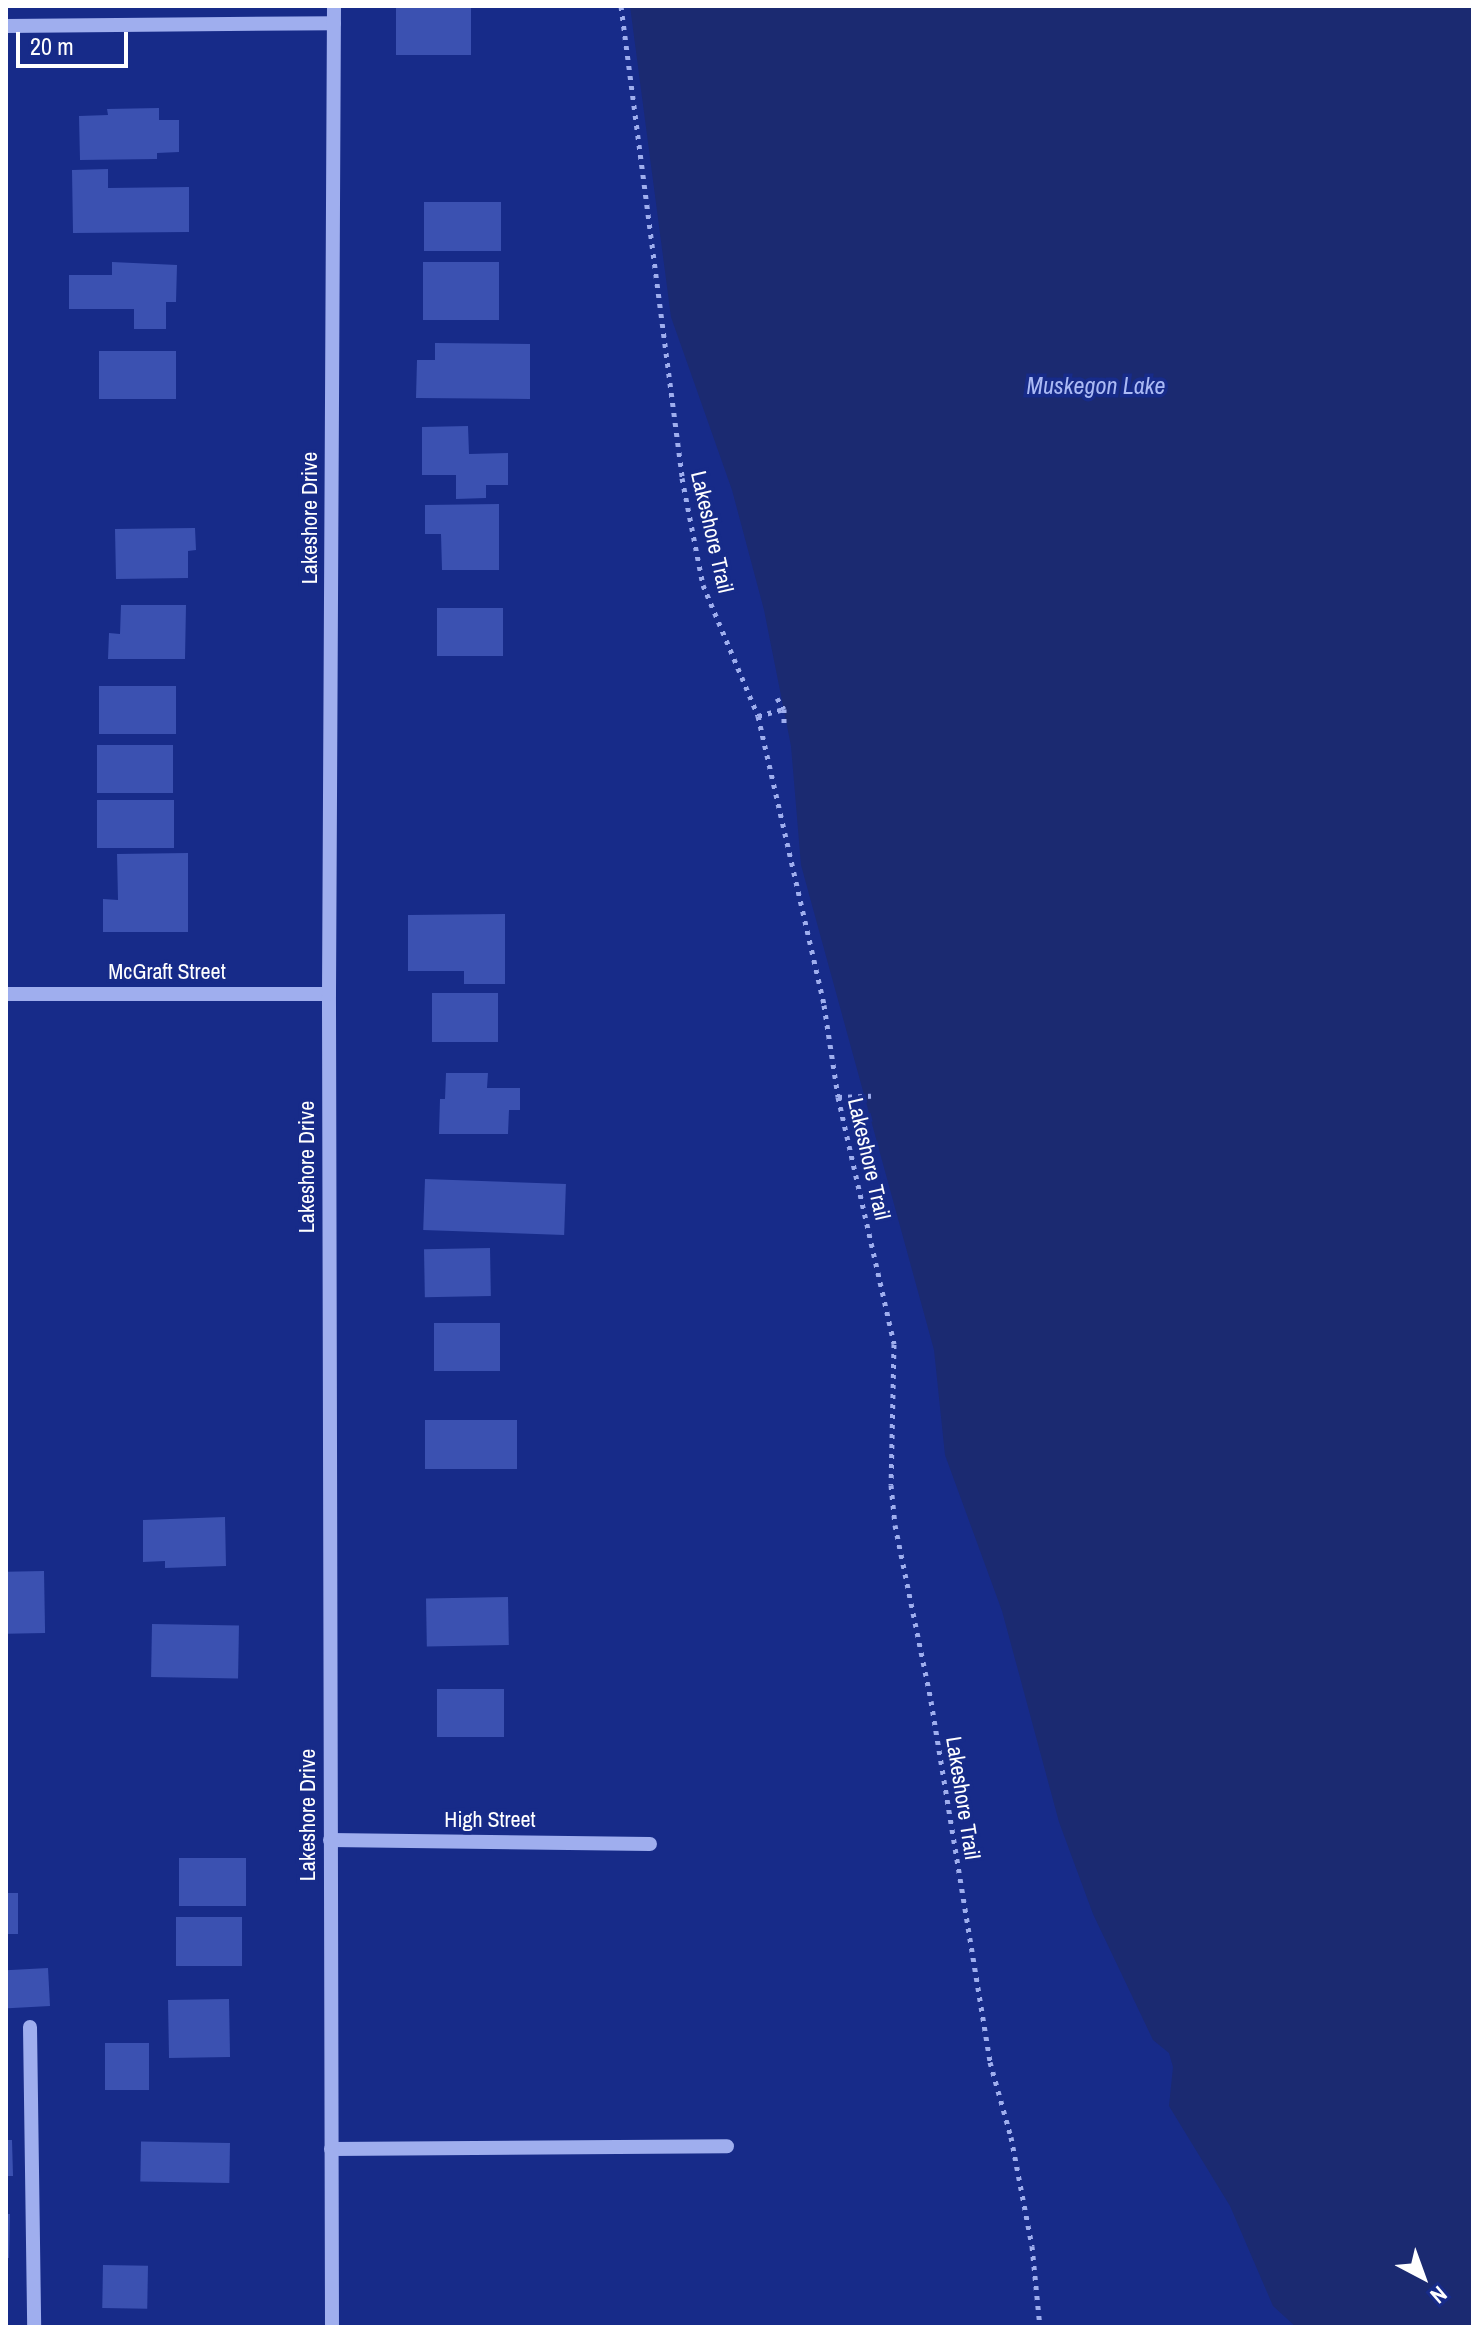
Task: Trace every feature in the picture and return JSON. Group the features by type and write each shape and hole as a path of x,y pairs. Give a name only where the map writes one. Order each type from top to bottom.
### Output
{"street":[{"name":"Lakeshore Drive","path":"332,2327 329,994 334,6"},
{"path":"6,26 334,23"},
{"name":"McGraft Street","path":"6,994 329,994"},
{"name":"High Street","path":"330,1840 650,1844"},
{"path":"30,2027 34,2327"},
{"path":"331,2149 727,2146"}],"path":[{"name":"Lakeshore Trail","path":"621,6 682,478 703,585 758,716 824,1005 838,1097 894,1344 891,1485 895,1525 931,1701 990,2062 1011,2137 1032,2246 1040,2327"},
{"path":"777,698 784,709 784,726"},
{"path":"758,716 784,709"},
{"path":"838,1097 871,1096"}],"water":[{"name":"Muskegon Lake","path":"630,6 1473,6 1473,2327 1296,2327 1273,2306 1230,2206 1169,2106 1173,2067 1169,2053 1153,2040 1093,1914 1059,1822 1002,1611 945,1455 934,1350 801,865 791,746 764,610 732,490 671,317"}],"building":[{"path":"396,6 471,6 471,55 396,55"},
{"path":"159,108 159,120 179,120 179,152 157,153 157,159 80,160 79,116 108,115 107,109"},
{"path":"108,169 108,188 189,187 189,232 73,233 72,170"},
{"path":"424,202 501,202 501,251 424,251"},
{"path":"112,262 177,265 176,302 166,302 166,329 134,329 134,309 69,309 69,275 112,275"},
{"path":"423,262 499,262 499,320 423,320"},
{"path":"435,343 530,344 530,399 416,398 417,360 435,360"},
{"path":"99,351 176,351 176,399 99,399"},
{"path":"468,426 469,454 508,453 508,485 486,485 486,498 456,499 456,475 422,475 422,427"},
{"path":"499,504 499,570 442,570 441,534 425,534 425,505"},
{"path":"195,528 196,550 188,551 188,578 116,579 115,529"},
{"path":"121,605 186,605 185,659 108,659 109,633 120,634"},
{"path":"437,608 503,608 503,656 437,656"},
{"path":"99,686 176,686 176,734 99,734"},
{"path":"97,745 173,745 173,793 97,793"},
{"path":"97,800 174,800 174,848 97,848"},
{"path":"188,853 188,932 103,932 103,899 118,900 117,854"},
{"path":"505,914 505,984 464,984 464,971 408,971 408,915"},
{"path":"432,993 498,993 498,1042 432,1042"},
{"path":"446,1073 488,1073 487,1088 520,1088 520,1110 509,1110 508,1134 439,1134 440,1099 445,1099"},
{"path":"425,1179 566,1184 564,1235 423,1230"},
{"path":"490,1248 491,1296 425,1297 424,1249"},
{"path":"434,1323 500,1323 500,1371 434,1371"},
{"path":"425,1420 517,1420 517,1469 425,1469"},
{"path":"225,1517 226,1566 165,1568 165,1561 143,1562 143,1520"},
{"path":"44,1571 45,1633 7,1634 6,1572"},
{"path":"508,1597 509,1645 427,1646 426,1598"},
{"path":"152,1624 239,1626 238,1679 151,1677"},
{"path":"437,1689 504,1689 504,1737 437,1737"},
{"path":"179,1858 246,1858 246,1906 179,1906"},
{"path":"6,1893 18,1893 18,1934 6,1934"},
{"path":"176,1917 242,1917 242,1966 176,1966"},
{"path":"48,1968 50,2006 8,2008 6,1970"},
{"path":"229,1999 230,2057 169,2058 168,2000"},
{"path":"105,2043 149,2043 149,2090 105,2090"},
{"path":"6,2140 12,2140 13,2176 6,2176"},
{"path":"141,2141 230,2143 229,2183 140,2181"},
{"path":"6,2214 10,2214 9,2258 6,2258"},
{"path":"103,2265 148,2266 147,2309 102,2308"}]}
